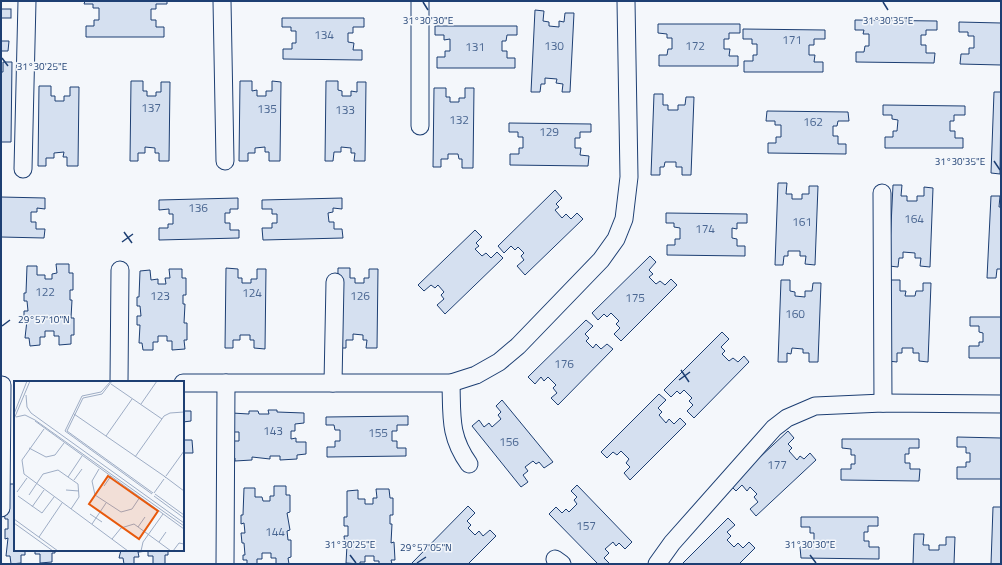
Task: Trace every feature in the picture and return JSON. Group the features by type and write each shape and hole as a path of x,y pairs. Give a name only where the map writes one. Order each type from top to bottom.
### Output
{"street":[{"path":"23,169 27,1"},
{"path":"222,1 225,161"},
{"path":"420,1 420,126"},
{"path":"184,383 451,383 476,374 499,362 518,346 601,260 616,239 624,219 629,177 626,1"},
{"path":"882,193 883,403"},
{"path":"119,381 120,270"},
{"path":"333,382 335,282"},
{"path":"225,564 226,383"},
{"path":"451,383 453,431 459,451 468,464"},
{"path":"1,508 6,384"},
{"path":"657,564 682,532 774,428 787,418 815,406 883,403 1001,404"}],"building":[{"path":"85,1 167,1 167,4 156,4 156,9 151,9 151,20 156,20 156,27 164,27 164,37 86,37 86,26 94,26 94,20 99,20 99,8 93,8 93,4 84,4"},
{"path":"1,9 11,9 11,18 1,18"},
{"path":"535,10 544,11 543,21 549,22 549,26 559,27 559,21 564,22 565,13 574,13 570,92 562,92 563,84 556,83 557,79 545,78 545,84 541,84 540,92 531,92"},
{"path":"282,18 364,18 364,27 353,27 353,33 348,33 348,42 354,43 353,50 362,50 362,60 283,59 283,49 292,49 292,43 296,43 296,31 291,31 291,27 282,27"},
{"path":"855,20 937,21 937,30 926,30 926,35 921,35 921,45 926,45 926,53 935,53 934,63 856,62 856,52 864,52 865,46 869,46 869,34 863,34 864,30 855,30"},
{"path":"959,22 1001,23 1001,65 960,64 961,54 969,54 969,48 974,48 974,36 968,36 968,32 959,32"},
{"path":"658,24 740,24 740,33 729,33 729,39 724,39 724,49 730,49 729,56 738,56 738,66 659,66 659,55 667,55 668,49 672,49 672,38 667,38 667,34 658,33"},
{"path":"435,26 517,26 517,35 507,35 506,41 502,41 502,51 507,51 507,58 515,58 515,68 437,68 437,57 445,57 445,51 450,51 450,39 444,40 444,35 435,35"},
{"path":"743,29 825,30 825,39 814,39 814,45 809,45 809,55 815,55 814,62 823,62 823,72 744,72 744,61 753,61 753,55 757,55 757,44 752,44 752,39 743,39"},
{"path":"1,41 9,41 8,51 1,51"},
{"path":"3,62 12,62 11,142 1,142 1,72 3,72"},
{"path":"131,81 143,81 143,91 147,91 147,96 156,96 156,92 161,92 161,82 170,82 169,161 159,161 159,153 155,153 155,148 145,147 145,153 138,153 138,161 130,161"},
{"path":"240,81 252,81 252,91 257,90 257,96 266,96 266,91 272,91 272,81 281,82 280,161 269,161 269,152 265,152 265,147 255,148 255,153 248,153 248,161 239,161"},
{"path":"326,81 338,81 338,90 342,91 342,96 351,96 351,91 357,92 357,82 366,82 365,161 354,161 355,153 351,153 351,148 341,147 341,152 334,152 333,161 325,161"},
{"path":"39,86 51,86 51,96 55,96 55,101 64,101 64,96 70,96 70,87 79,87 78,166 67,166 67,157 63,157 64,152 54,153 54,158 46,158 46,166 38,166"},
{"path":"434,88 446,88 446,97 450,97 450,102 459,102 459,98 465,98 465,88 474,88 473,168 462,168 462,159 459,159 458,154 448,154 448,159 441,159 441,167 433,167"},
{"path":"994,92 1001,92 1000,174 991,173"},
{"path":"654,94 663,94 663,105 668,105 668,110 678,110 678,105 685,105 686,97 694,97 691,175 682,175 682,167 676,167 676,162 665,162 664,167 660,167 660,175 651,175"},
{"path":"883,105 965,106 965,115 954,115 954,121 950,121 950,131 955,131 955,138 963,138 963,148 885,148 885,137 893,137 893,131 897,131 898,120 892,119 892,115 883,115"},
{"path":"767,111 848,112 849,121 838,121 837,126 833,126 833,136 838,136 838,144 846,144 846,154 768,153 768,143 776,143 776,137 781,137 781,125 775,125 775,121 766,121"},
{"path":"509,123 591,124 591,132 580,132 580,138 575,138 575,148 581,148 580,155 589,156 588,166 510,165 510,154 519,154 519,148 523,148 523,137 518,137 518,132 509,132"},
{"path":"778,183 787,183 786,194 792,194 792,199 802,199 802,194 809,194 809,186 818,186 815,265 805,264 806,256 800,256 800,251 788,251 788,256 784,256 783,265 775,265"},
{"path":"893,185 902,185 901,196 907,196 907,201 917,201 917,196 924,196 924,187 933,188 930,267 920,266 921,258 915,258 915,253 903,252 903,258 899,258 898,267 889,266"},
{"path":"555,190 562,198 556,204 559,207 555,210 562,218 566,214 571,219 577,213 583,219 525,275 517,266 524,260 521,256 524,253 518,247 515,250 511,246 504,253 498,246"},
{"path":"991,196 1000,196 999,207 1001,207 1001,269 997,269 996,278 987,278"},
{"path":"1,197 45,198 45,209 37,208 37,212 31,212 31,222 36,222 36,229 45,229 44,238 1,237"},
{"path":"238,198 238,209 230,209 230,213 225,213 225,223 230,223 230,230 239,230 239,238 159,240 159,228 168,228 168,224 173,224 173,214 169,214 169,209 159,210 159,200"},
{"path":"342,198 342,209 333,208 333,212 328,213 329,222 334,222 334,229 342,229 343,238 263,240 262,228 272,228 272,223 277,223 277,214 272,214 272,209 262,209 262,200"},
{"path":"666,213 747,214 747,223 737,223 737,229 732,228 732,238 737,239 737,246 745,246 745,256 667,255 667,245 675,245 675,239 680,239 680,228 674,227 674,223 666,223"},
{"path":"475,230 482,237 476,243 479,246 475,249 482,256 486,253 491,258 497,252 503,258 445,314 437,305 444,299 441,295 444,292 438,285 435,288 431,285 424,291 418,285"},
{"path":"650,256 656,262 649,270 653,274 649,277 656,284 660,281 665,285 671,279 677,285 621,341 614,334 620,328 616,324 619,321 611,313 607,317 604,314 598,320 592,313"},
{"path":"56,264 69,264 69,273 73,273 73,290 70,290 70,300 72,300 71,318 74,318 74,335 71,335 71,344 59,345 59,336 54,336 54,331 45,331 45,337 40,337 40,345 30,346 29,338 25,338 27,320 24,321 24,311 28,311 27,301 24,301 24,293 26,293 27,266 37,266 37,275 45,275 45,279 52,279 52,274 57,273"},
{"path":"226,268 238,269 238,278 242,278 242,283 251,283 251,279 257,279 257,269 266,269 265,349 254,348 254,340 250,340 250,335 240,335 240,340 233,340 233,348 225,348"},
{"path":"338,268 350,268 350,278 355,278 355,283 364,283 364,278 369,278 369,269 378,269 377,348 366,348 367,340 363,340 363,335 353,334 353,340 346,340 346,348 337,348"},
{"path":"169,269 182,269 182,278 186,278 186,295 183,295 183,304 185,304 184,323 187,323 187,340 184,340 185,349 172,350 172,341 167,341 167,336 158,336 158,342 153,342 153,350 143,350 142,343 139,343 140,325 137,325 137,316 141,316 140,306 137,306 137,297 139,297 140,271 150,270 151,280 158,279 158,284 166,284 165,278 170,278"},
{"path":"781,280 790,280 790,291 795,292 795,296 805,297 805,291 812,291 813,283 821,283 818,362 809,362 809,353 803,353 803,349 792,348 791,354 787,353 787,362 778,362"},
{"path":"891,280 900,280 900,291 906,291 905,296 915,296 916,291 923,291 923,283 931,283 928,362 919,361 919,353 913,353 913,348 902,348 902,353 897,353 897,362 888,361"},
{"path":"970,317 1001,317 1001,358 969,358 969,346 979,346 979,342 983,342 983,333 979,332 979,326 970,326"},
{"path":"586,320 593,326 585,334 589,338 586,341 593,348 596,344 601,349 607,344 613,349 558,405 551,398 557,393 553,388 556,385 548,377 544,381 541,377 535,384 528,377"},
{"path":"722,332 729,339 721,347 725,351 722,354 729,361 733,358 738,362 744,356 749,362 694,418 687,411 693,405 689,401 692,398 684,390 680,394 677,391 671,397 664,390"},
{"path":"659,394 666,400 658,408 662,412 659,415 666,423 669,419 674,424 680,418 686,424 630,480 624,473 630,467 626,463 629,459 621,451 617,455 613,452 607,458 601,452"},
{"path":"502,400 553,462 544,468 539,462 536,464 533,461 525,467 528,471 523,475 528,482 521,487 472,426 479,420 484,427 489,423 492,427 501,419 498,415 501,412 496,406"},
{"path":"268,410 277,410 277,412 304,413 304,423 295,424 295,431 291,431 291,439 296,438 296,442 306,442 306,454 297,455 297,459 280,460 280,456 270,456 270,459 252,457 252,460 235,461 235,458 228,458 234,441 239,441 239,432 233,432 232,413 249,414 249,411 258,411 259,414 269,414"},
{"path":"184,411 191,411 191,421 184,422"},
{"path":"408,416 408,425 397,425 397,431 392,431 392,441 397,441 397,448 406,448 406,456 327,457 327,447 335,447 335,441 340,441 340,430 335,430 334,425 326,425 326,417"},
{"path":"788,431 794,438 788,444 792,448 789,451 797,460 800,456 804,459 810,453 816,460 756,516 750,509 758,502 754,497 757,494 750,487 747,491 742,485 736,491 730,485"},
{"path":"957,437 1001,438 1001,479 957,479 957,467 966,467 966,462 970,462 970,453 966,453 966,447 957,447"},
{"path":"842,439 919,439 919,448 909,448 909,454 905,454 905,463 910,463 910,469 920,469 919,481 841,480 841,469 851,469 851,464 855,464 855,455 851,455 851,449 842,448"},
{"path":"184,440 192,440 193,453 184,453"},
{"path":"8,484 14,484 14,551 25,551 25,555 21,555 21,563 11,564 10,556 6,556 8,538 5,539 5,529 8,529 8,519 5,519 4,511"},
{"path":"577,485 632,542 625,549 619,543 616,546 613,542 605,549 609,553 604,558 610,564 598,564 549,514 556,507 562,513 566,509 569,512 577,504 574,500 577,497 571,491"},
{"path":"274,486 286,486 286,495 290,495 290,512 287,513 290,530 287,531 288,540 291,540 291,557 288,558 289,564 276,564 276,558 271,558 271,553 262,553 262,559 257,559 257,564 247,564 247,560 243,560 243,555 245,555 241,533 245,533 244,523 241,524 241,515 243,515 244,488 255,488 255,497 262,497 263,501 270,501 270,496 274,496"},
{"path":"376,489 389,489 390,498 393,498 393,515 390,515 390,524 392,524 391,543 394,542 395,560 391,560 392,564 379,564 379,561 374,561 374,556 365,556 365,562 360,562 360,564 346,563 347,545 345,545 344,536 348,536 348,526 344,526 344,517 347,517 347,491 358,490 358,499 365,499 365,504 373,504 373,498 377,498"},
{"path":"468,506 475,513 467,521 471,525 468,528 475,535 479,531 483,536 490,530 496,536 468,564 411,564"},
{"path":"993,507 1001,507 1001,564 991,564"},
{"path":"801,517 878,517 878,526 868,526 868,532 864,532 864,541 869,541 869,547 879,547 879,559 801,558 800,547 810,547 810,542 814,542 814,533 810,533 810,527 801,527"},
{"path":"728,518 735,525 727,532 731,536 727,540 734,547 738,543 743,548 749,542 755,548 739,564 682,564"},
{"path":"914,534 924,534 923,545 929,545 929,550 939,550 939,545 946,545 946,537 955,537 954,564 913,564"},
{"path":"35,551 55,551 55,553 52,553 52,562 40,563 40,554 35,554"},
{"path":"121,551 148,551 138,552 139,557 134,557 134,564 124,564 123,558 119,558"},
{"path":"148,551 168,551 168,555 165,555 165,564 153,564 153,556 148,556"}]}
